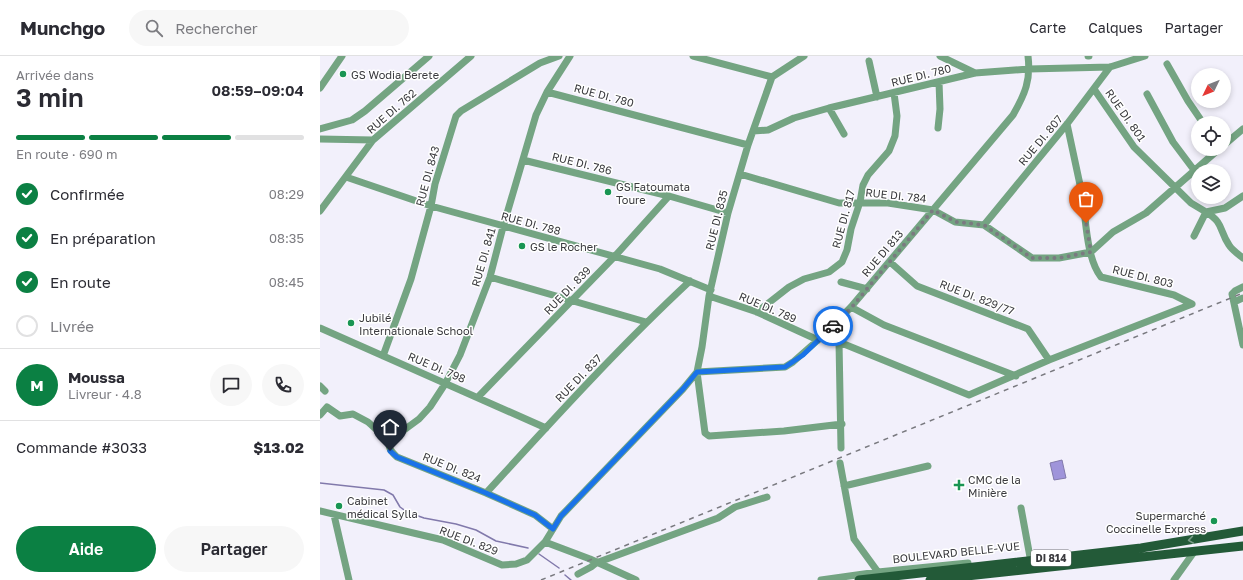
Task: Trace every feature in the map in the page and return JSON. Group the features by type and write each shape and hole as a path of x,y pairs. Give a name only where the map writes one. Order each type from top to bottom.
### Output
{"main road":[{"name":"BOULEVARD BELLE-VUE","path":"859,580 1143,547 1243,531"},
{"path":"1221,549 1222,534"},
{"path":"1143,547 1143,557"},
{"name":"DI 814","path":"930,580 1243,547"}],"street":[{"path":"320,88 342,56"},
{"path":"320,129 352,120 429,56"},
{"name":"RUE DI. 762","path":"320,211 373,140 471,56"},
{"name":"RUE DI. 843","path":"383,356 411,279 431,206 435,184 456,116 540,63 559,56"},
{"name":"RUE DI. 841","path":"389,443 419,419 430,408 445,384 460,355 490,277 536,115 547,92 570,56"},
{"path":"693,56 772,78 804,56"},
{"path":"940,56 975,73"},
{"path":"1028,56 1030,69"},
{"name":"RUE DI. 780","path":"753,131 768,130 794,118 829,108 975,73 1110,66 1145,56"},
{"path":"869,61 876,97"},
{"path":"1167,64 1198,116"},
{"name":"RUE DI. 807","path":"984,225 1067,124 1110,66"},
{"name":"RUE DI 813","path":"697,372 785,367 803,355 851,308 1013,115 1021,101 1028,83 1030,69"},
{"name":"RUE DI. 835","path":"697,372 710,293 728,213 748,145 772,78"},
{"path":"938,128 940,109 939,82"},
{"name":"RUE DI. 801","path":"1094,89 1134,147 1174,188 1191,203 1213,216 1220,223 1230,247 1243,258"},
{"name":"RUE DI. 780","path":"547,92 748,145"},
{"name":"RUE DI. 817","path":"757,312 789,287 804,280 829,272 842,262 847,250 863,185 868,175 889,151 896,136 897,116 894,93"},
{"path":"1147,94 1173,142 1191,166"},
{"path":"829,108 844,134"},
{"name":"RUE DI. 803","path":"1049,360 1192,304 1174,295 1101,277 1096,270 1091,252 1082,194 1067,124"},
{"path":"1231,139 1243,129"},
{"path":"320,139 373,140"},
{"path":"1201,164 1211,156"},
{"name":"RUE DI. 786","path":"523,160 669,196 728,213"},
{"path":"1091,252 1113,232 1146,213 1191,173"},
{"name":"RUE DI. 784","path":"740,174 839,203 860,202 901,204 933,210 956,222 984,225 1032,258 1059,258 1091,252"},
{"name":"RUE DI. 788","path":"346,177 431,206 660,269 690,282 710,293"},
{"name":"RUE DI. 839","path":"478,397 615,256 669,196"},
{"path":"1194,236 1206,212 1225,208 1243,196"},
{"name":"RUE DI. 829/77","path":"890,262 917,286 1028,329 1049,360"},
{"path":"490,277 646,322"},
{"name":"RUE DI. 837","path":"486,493 646,322 690,282"},
{"path":"841,282 867,289"},
{"path":"1243,287 1235,290 1233,298 1243,345"},
{"name":"RUE DI. 789","path":"710,293 757,312 818,340"},
{"path":"1233,298 1243,298"},
{"path":"851,308 884,325 1016,376"},
{"name":"RUE DI. 798","path":"320,328 546,428"},
{"path":"827,332 839,342 969,395 1016,376 1049,360"},
{"path":"839,342 842,424 841,448"},
{"path":"697,372 705,433 709,436 784,431 842,424"},
{"name":"RUE DI. 829","path":"320,511 443,540 502,565 516,564 527,560 545,542 561,516 683,389 697,372"},
{"name":"RUE DI. 824","path":"320,415 327,407 340,416 353,414 368,422 389,443 390,451 397,457 486,493 535,515 553,529"},
{"path":"840,463 854,539 878,572"},
{"path":"844,486 928,466"},
{"path":"578,574 591,568 596,563 718,518 736,507 767,497"},
{"path":"1021,508 1030,557"},
{"path":"334,515 349,580"},
{"name":"BOULEVARD BELLE-VUE","path":"1222,534 1235,529 1243,528"},
{"path":"545,542 590,559 636,580"},
{"name":"BOULEVARD BELLE-VUE","path":"821,580 878,572 1105,548 1143,547"},
{"path":"1174,580 1194,552"},
{"path":"970,580 1118,564 1143,557"}],"shaded area":[{"path":"1062,460 1066,478 1054,480 1050,463"}],"waterway":[{"path":"320,483 384,490 393,495 400,507 407,512 424,518 456,524 476,530 496,541 528,548"},
{"path":"539,554 559,568"},
{"path":"565,575 571,580"}],"railway":[{"path":"541,580 1243,293"}],"way so far":[{"path":"833,326 851,308 933,210 956,222 984,225 1032,258 1059,258 1091,252 1086,223"}],"place":[{"name":"GS Wodia Berete","path":"343,74"},
{"name":"GS Fatoumata Toure","path":"608,192"},
{"name":"GS le Rocher","path":"522,246"},
{"name":"Jubilé Internationale School","path":"351,323"},
{"name":"CMC de la Minière","path":"959,485"},
{"name":"Cabinet médical Sylla","path":"339,506"},
{"name":"Supermarché Coccinelle Express","path":"1214,521"}],"route":[{"path":"390,451 397,457 486,493 535,515 553,529 561,516 683,389 697,372 785,367 803,355 833,326"}]}
